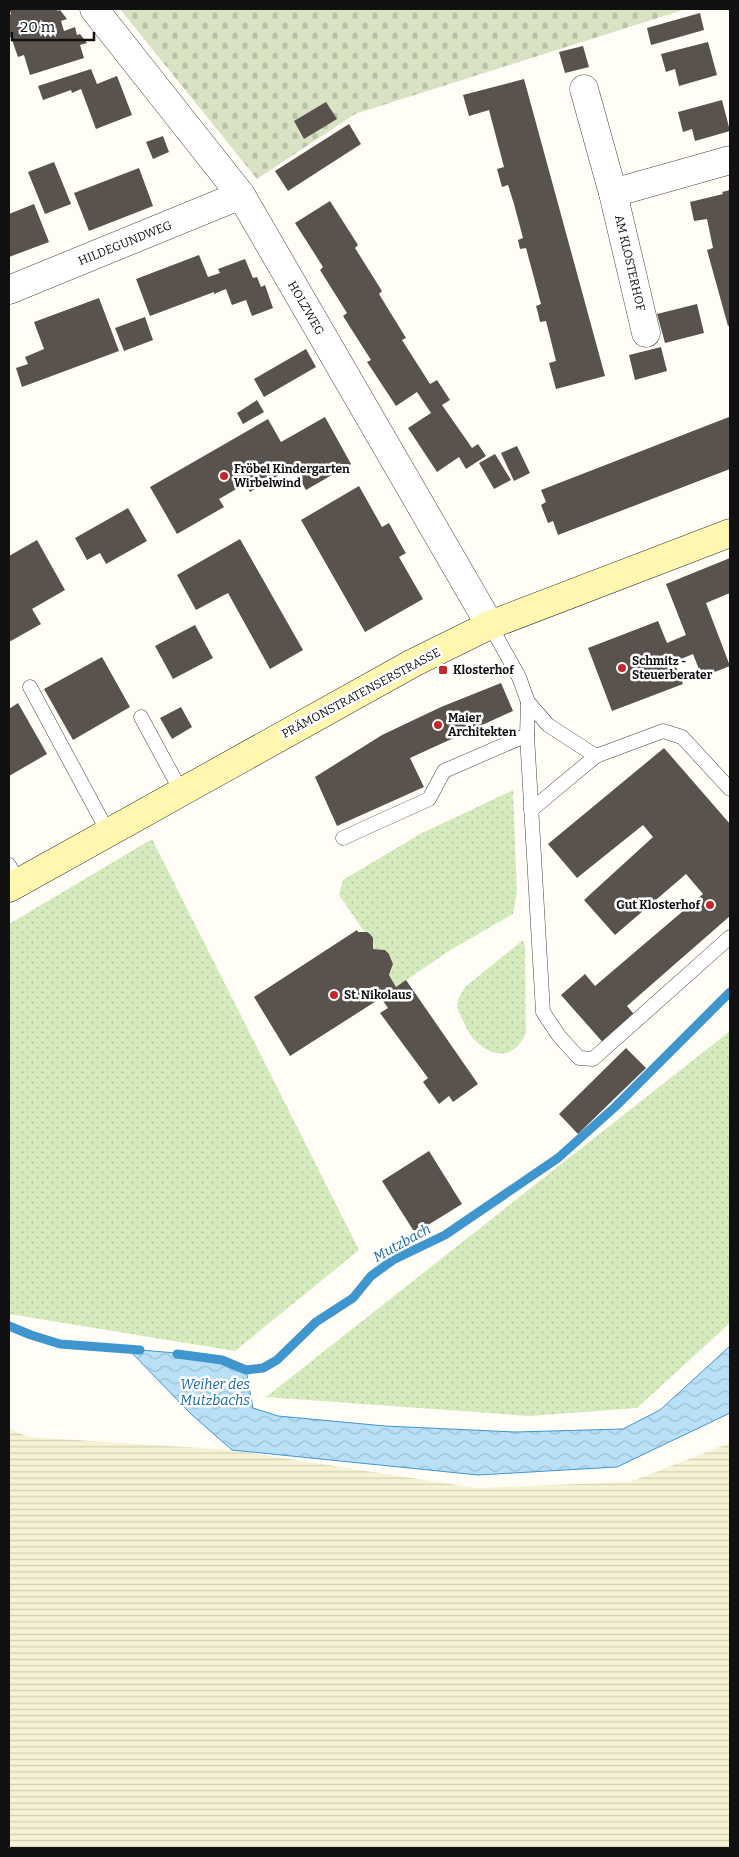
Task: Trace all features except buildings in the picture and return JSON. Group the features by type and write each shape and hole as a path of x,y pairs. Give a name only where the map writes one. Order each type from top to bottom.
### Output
{"main road":[{"name":"PRÄMONSTRATENSERSTRASSE","path":"12,878 108,832 413,663 490,625 730,533"}],"street":[{"name":"HOLZWEG","path":"94,9 241,196 490,625"},
{"name":"AM KLOSTERHOF","path":"584,89 613,193 646,333"},
{"path":"613,193 730,160"},
{"name":"HILDEGUNDWEG","path":"9,290 241,196"}],"lane":[{"path":"490,625 519,678 528,702 548,725 596,756"},
{"path":"30,687 108,832"},
{"path":"528,702 527,735 542,1012 559,1036 579,1058 593,1059 730,937"},
{"path":"141,717 181,791"},
{"path":"531,810 596,756 663,730 682,736 730,789"},
{"path":"343,838 429,799 444,771 527,735"}],"shaded area":[{"path":"9,1428 28,1437 232,1450 476,1488 630,1482 730,1443 730,1848 9,1848"}],"green space":[{"path":"120,9 686,9 355,114 257,179"},
{"path":"513,790 517,892 513,914 452,949 396,987 389,975 392,965 390,956 385,950 373,949 373,941 370,934 363,930 339,895 343,880 420,834"},
{"path":"152,839 359,1250 235,1351 9,1314 9,924"},
{"path":"523,940 525,946 526,1033 515,1049 501,1054 486,1049 478,1043 470,1034 457,1006 459,997 465,987"},
{"path":"730,1031 730,1323 637,1408 530,1416 266,1397"}],"water":[{"name":"Weiher des Mutzbachs","path":"730,1346 730,1413 617,1467 478,1475 232,1450 191,1414 128,1349 188,1354 222,1360 246,1370 253,1408 278,1416 385,1426 515,1432 623,1429 660,1410"}],"waterway":[{"name":"Mutzbach","path":"177,1354 222,1360 246,1370 263,1368 277,1360 316,1322 353,1298 371,1276 393,1260 445,1235 558,1158 615,1107 730,992"},
{"name":"Mutzbach","path":"9,1326 60,1344 140,1350"}],"place":[{"name":"Fröbel Kindergarten Wirbelwind","path":"224,476"},
{"name":"Schmitz - Steuerberater","path":"622,668"},
{"name":"Klosterhof","path":"443,670"},
{"name":"Maier Architekten","path":"438,725"},
{"name":"Gut Klosterhof","path":"710,905"},
{"name":"St. Nikolaus","path":"334,995"}]}
